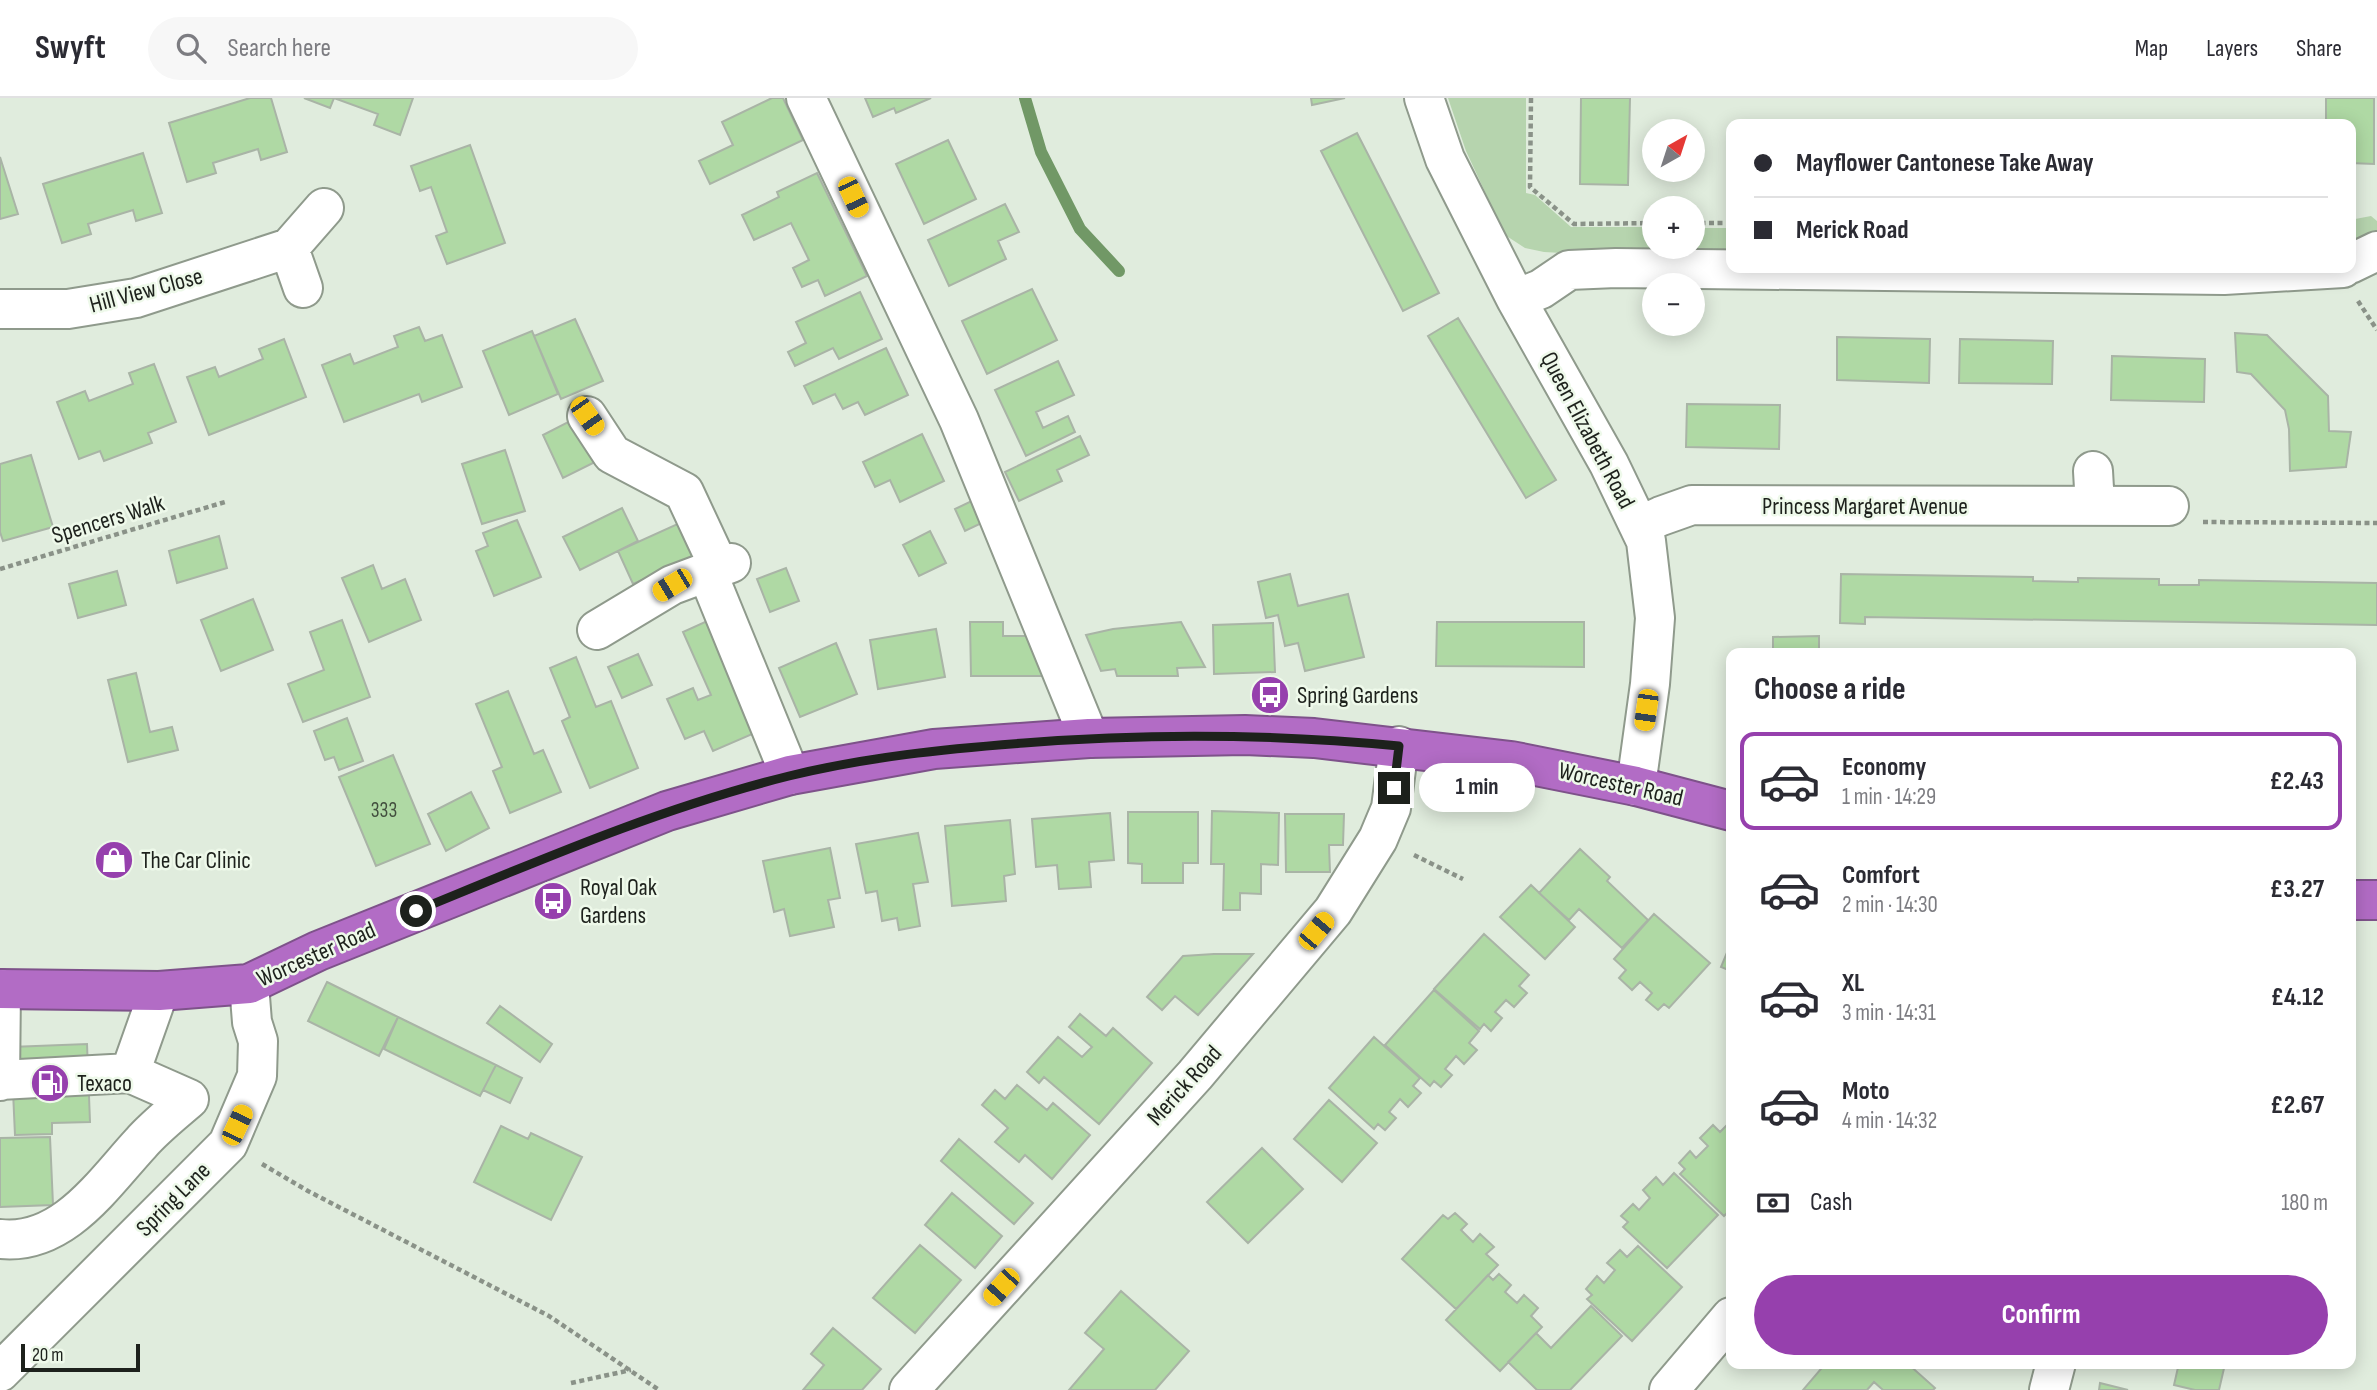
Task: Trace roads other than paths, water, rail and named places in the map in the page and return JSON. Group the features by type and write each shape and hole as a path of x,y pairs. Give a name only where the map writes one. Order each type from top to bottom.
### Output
{"highway":[{"name":"Worcester Road","path":"1,989 159,991 249,984 317,951 667,811 790,775 934,749 1089,738 1245,735 1314,738 1511,761 1636,786 1726,810"},
{"path":"2356,900 2377,900"}],"street":[{"path":"806,98 959,420 1089,738"},
{"name":"Queen Elizabeth Road","path":"1423,98 1445,159 1516,299 1609,464 1646,541 1655,618 1650,684 1636,786"},
{"path":"303,288 289,248 324,208"},
{"name":"Hill View Close","path":"0,309 68,310 136,298 289,248"},
{"path":"2356,261 2377,251"},
{"path":"1516,299 1541,289 1569,270 1726,269"},
{"path":"2050,273 2258,273"},
{"path":"587,416 612,454 684,492 721,567 790,775"},
{"name":"Princess Margaret Avenue","path":"1639,526 1692,505 2094,488 2169,506"},
{"path":"597,630 672,585 721,567"},
{"name":"Merick Road","path":"909,1390 1195,1075 1333,911 1378,839 1391,808 1399,746"},
{"name":"Spring Lane","path":"10,1377 228,1144 257,1076 258,1041 252,1022 249,984"},
{"path":"0,1239 40,1235 77,1213 144,1140 189,1099 130,1073 0,1080 1,989"},
{"path":"130,1073 159,991"},
{"path":"1669,1390 1726,1323"},
{"path":"2049,1390 2054,1369"}],"waterway":[{"path":"1025,98 1041,152 1080,229 1119,271"}],"place":[{"name":"Spring Gardens","path":"1270,695"},
{"name":"The Car Clinic","path":"114,860"},
{"name":"Royal Oak Gardens","path":"553,901"},
{"name":"Texaco","path":"50,1083"}]}
